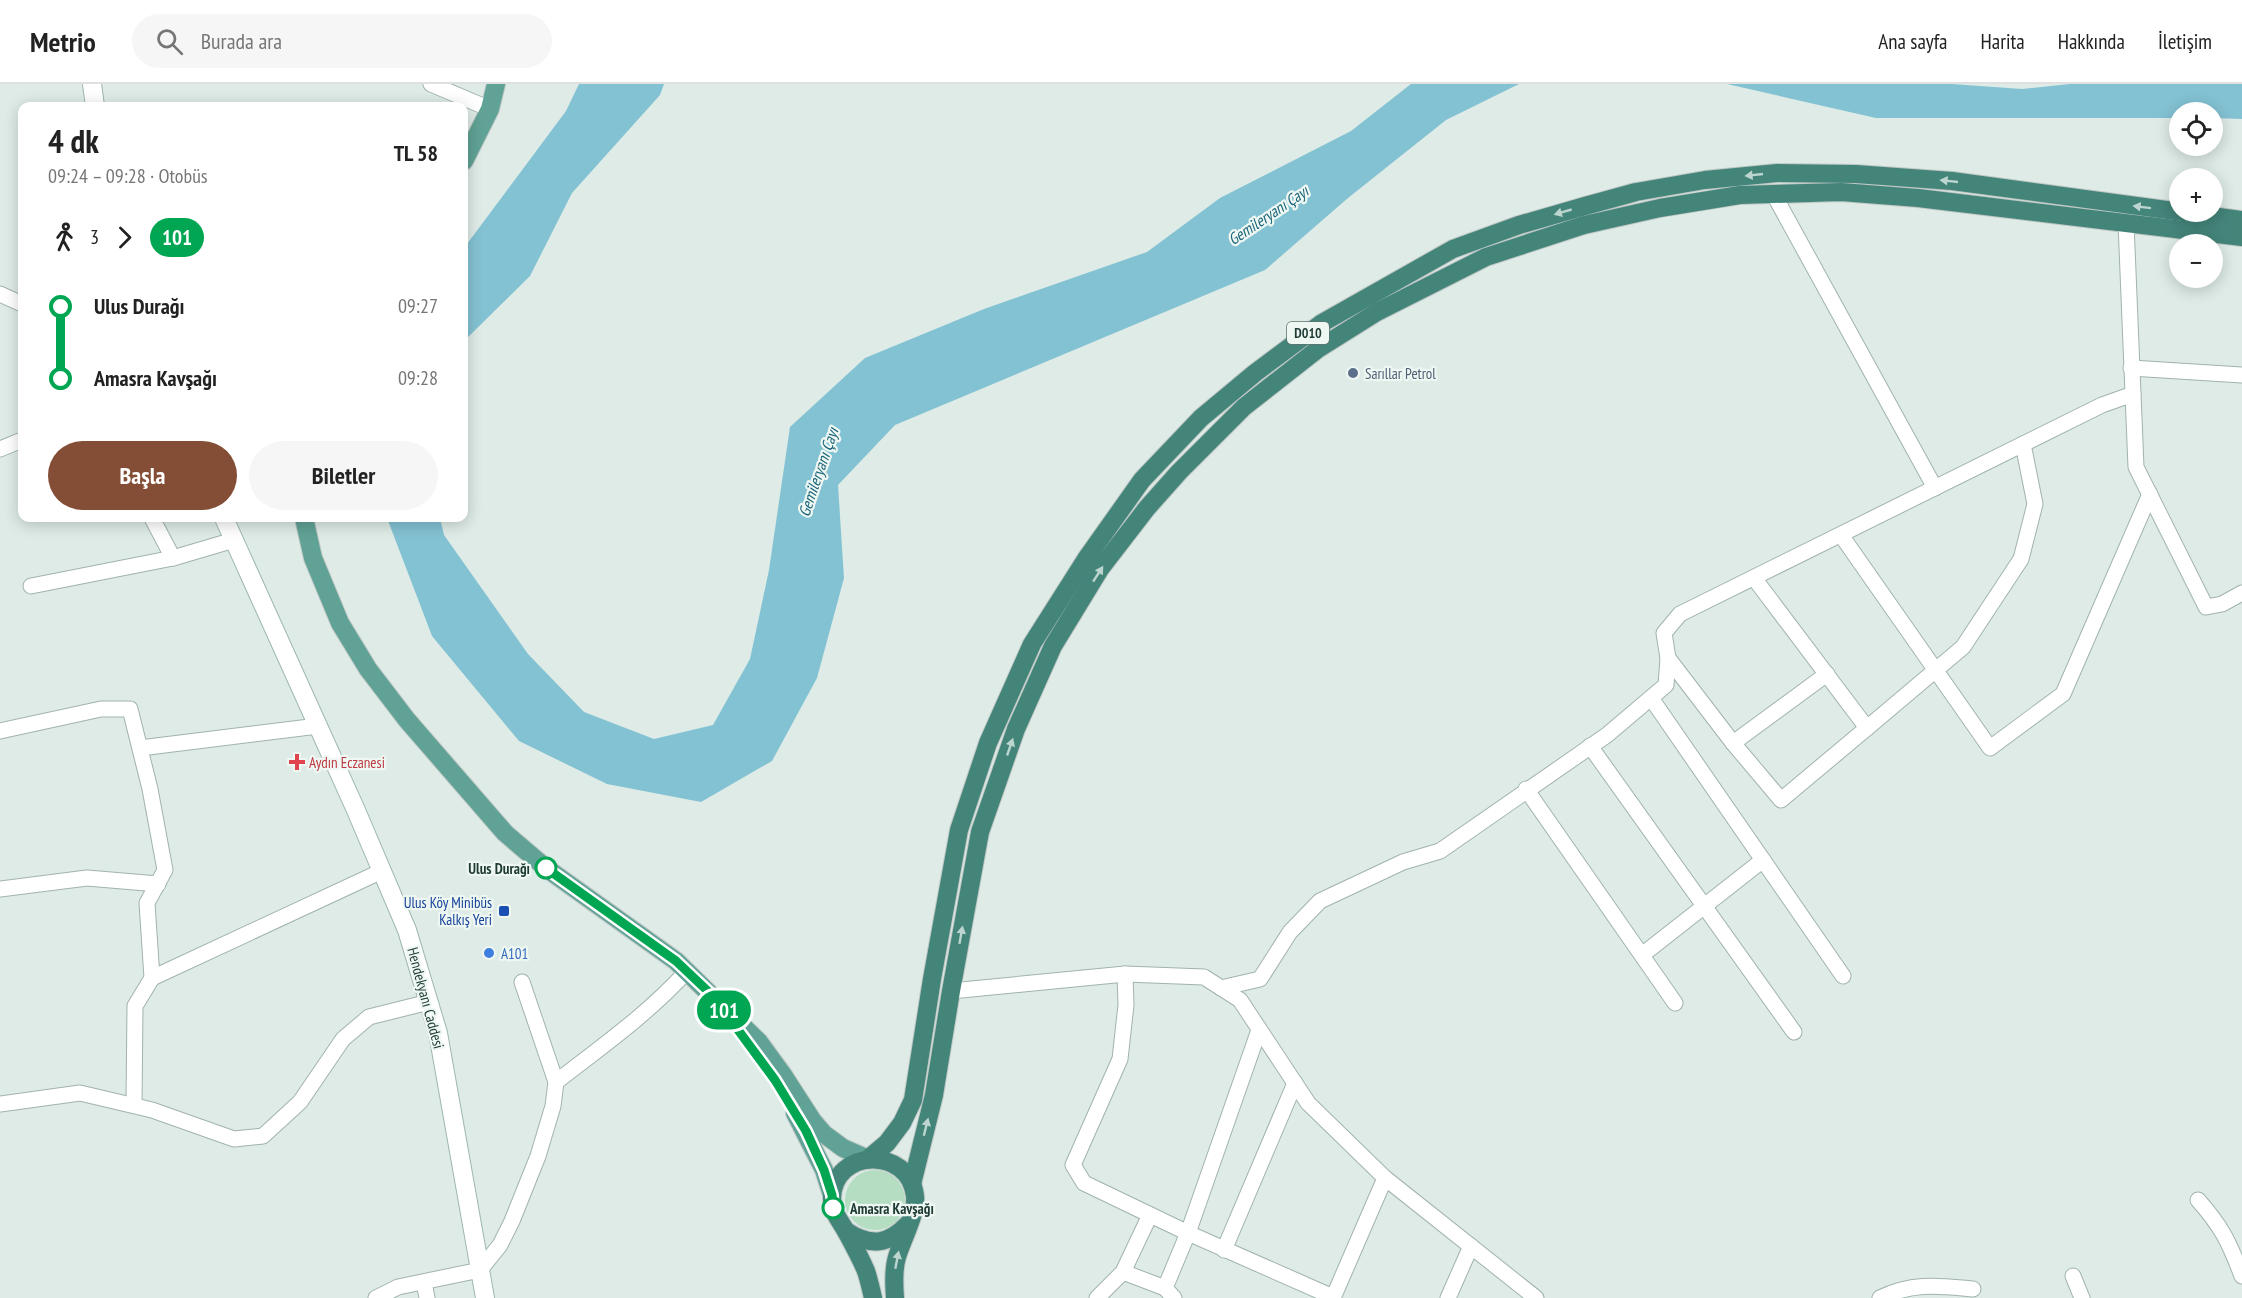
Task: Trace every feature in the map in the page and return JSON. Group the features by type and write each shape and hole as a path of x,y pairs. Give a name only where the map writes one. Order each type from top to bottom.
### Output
{"highway":[{"name":"D010","path":"868,1159 887,1143 902,1123 914,1100 932,979 960,830 988,743 1032,644 1086,560 1142,480 1201,418 1255,373 1322,323 1453,249 1519,225 1636,192 1705,180 1777,173 1856,174 1931,180 2242,220"},
{"name":"D010","path":"912,1184 934,1095 980,832 1016,729 1053,646 1100,569 1179,472 1244,407 1318,349 1377,312 1486,257 1584,225 1660,208 1740,195 1841,192 1918,198 2242,237"},
{"path":"873,1298 866,1272 838,1221 833,1208 832,1195 836,1182 844,1171 855,1163 868,1159 881,1159 894,1164 904,1172 912,1184 914,1212 896,1260 895,1298"},
{"path":"846,1232 858,1239 879,1241 898,1234 908,1224"}],"main road":[{"path":"92,84 94,102"},
{"path":"468,153 490,109 496,84"},
{"name":"Hendekyanı Caddesi","path":"226,522 407,930 438,1033 485,1298"},
{"path":"304,522 314,558 340,623 368,669 407,720 505,833 546,868 687,970 759,1042 824,1134 843,1148 868,1159"},
{"path":"713,996 775,1080 806,1131 824,1170 832,1195"}],"street":[{"path":"430,84 490,109"},
{"path":"1773,193 1935,488"},
{"path":"2126,223 2136,467 2206,607 2222,604 2242,594"},
{"path":"0,294 18,302"},
{"path":"2131,368 2242,375"},
{"path":"1221,988 1260,979 1290,932 1320,901 1403,862 1440,851 1590,746 1651,698 1666,685 1668,658 1664,633 1680,614 2102,405 2133,394"},
{"path":"0,449 18,442"},
{"path":"1668,658 1780,800 1964,647 2021,559 2035,504 2023,444"},
{"path":"1841,535 1990,748 2063,694 2150,494"},
{"path":"154,522 174,558"},
{"path":"31,586 174,558 234,540"},
{"path":"1754,578 1868,728"},
{"path":"1734,743 1827,674"},
{"path":"1651,698 1843,976"},
{"path":"0,731 102,709 130,709 150,789 165,870 147,903 152,978"},
{"path":"140,748 318,726"},
{"path":"1590,746 1794,1032"},
{"path":"1526,789 1675,1003"},
{"path":"1642,955 1763,860"},
{"path":"134,1106 135,1006 152,978 382,871"},
{"path":"0,890 87,879 158,884"},
{"path":"556,1082 637,1020 669,991 687,970"},
{"path":"951,992 1125,974 1204,977 1240,1000 1308,1103 1384,1178 1536,1298"},
{"path":"1125,974 1125,1005 1120,1059 1073,1165 1084,1183 1224,1250 1333,1298 1384,1178"},
{"path":"376,1298 398,1287 480,1270 500,1245 512,1221 538,1156 553,1106 556,1082 522,982"},
{"path":"0,1104 80,1093 152,1110 234,1139 263,1136 300,1102 343,1039 369,1017 429,1002"},
{"path":"1123,1272 1170,1293 1188,1233 1259,1030"},
{"path":"1224,1250 1295,1083"},
{"path":"2198,1200 2229,1240 2242,1276"},
{"path":"1097,1298 1123,1272 1150,1215"},
{"path":"1448,1298 1472,1246"},
{"path":"2073,1275 2082,1298"},
{"path":"424,1282 427,1298"},
{"path":"1880,1298 1890,1293 1925,1284 1977,1292"}],"green space":[{"path":"875,1170 896,1179 905,1200 896,1221 875,1230 854,1221 845,1200 854,1179"}],"water":[{"path":"579,84 664,84 660,95 572,193 530,276 468,337 468,243 566,111"},
{"name":"Gemileryanı Çayı","path":"1411,84 1519,84 1446,120 1348,198 1265,270 895,425 838,485 844,578 817,678 772,761 701,802 607,784 519,741 432,636 389,522 441,522 444,535 528,654 584,712 654,739 713,725 750,659 769,570 790,427 865,358 984,309 1147,252 1220,198 1351,131"},
{"path":"1727,84 1952,84 2022,89 2070,84 2242,84 2242,119 2223,118 2223,102 2169,102 2169,118 1876,118"}],"bus line":[{"name":"101","path":"546,868 676,961 713,996 775,1080 806,1131 824,1170 832,1195 833,1208"}],"place":[{"name":"Sarıllar Petrol","path":"1353,373"},
{"name":"Aydın Eczanesi","path":"297,762"},
{"name":"Ulus Durağı","path":"546,868"},
{"name":"Ulus Köy Minibüs Kalkış Yeri","path":"504,911"},
{"name":"A101","path":"489,953"},
{"name":"Amasra Kavşağı","path":"833,1208"}]}
